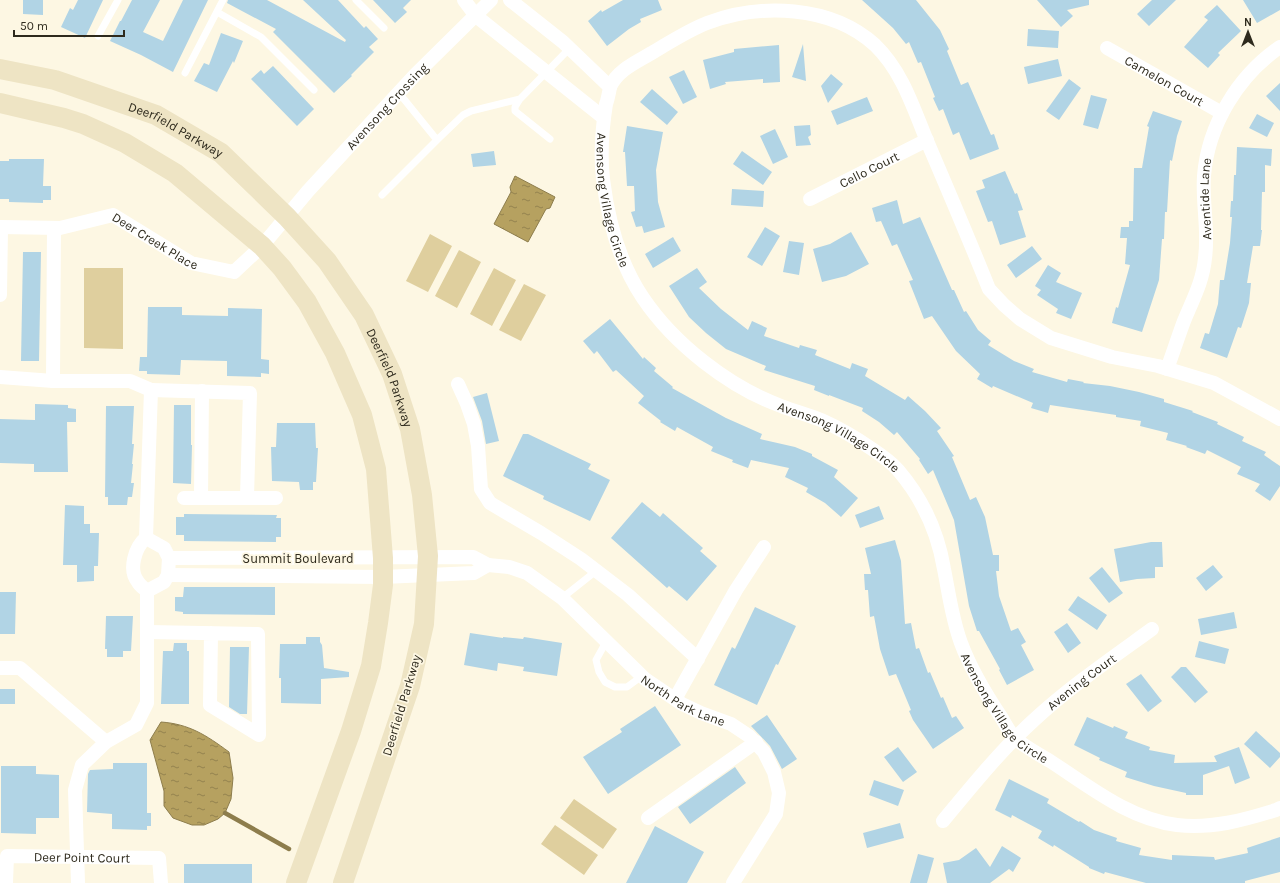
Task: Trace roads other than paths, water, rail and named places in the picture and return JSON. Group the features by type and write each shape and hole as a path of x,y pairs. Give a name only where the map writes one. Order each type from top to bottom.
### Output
{"main road":[{"name":"Deerfield Parkway","path":"0,68 61,82 156,115 221,153 287,217 327,261 364,315 392,374 410,429 422,495 427,566 424,624 410,686 343,883"},
{"path":"0,103 83,124 125,143 175,173 262,246 282,268 307,302 335,354 362,415 376,469 383,558 383,577 378,623 371,666 351,731 296,883"}],"street":[{"path":"464,0 476,16 604,118"},
{"name":"Avensong Crossing","path":"287,217 308,191 399,93 491,0"},
{"path":"510,0 569,49 610,87"},
{"name":"Avensong Village Circle","path":"1280,419 1214,383 1167,369 1112,357 1051,338 1020,319 1004,305 989,288 903,82 878,48 861,34 842,24 821,16 792,11 748,12 726,17 686,33 623,70 610,87 604,118 601,152 604,189 610,217 623,259 643,298 672,333 722,375 760,397 842,430 896,467 911,487 932,526 939,546 944,568 952,616 966,658 987,696 1015,738 1124,809 1155,821 1176,825 1220,825 1241,821 1280,808"},
{"name":"Aventide Lane","path":"1167,369 1185,319 1194,300 1206,257 1204,176 1213,133 1222,113 1242,82 1257,66 1280,47"},
{"name":"Camelon Court","path":"1107,48 1222,113"},
{"name":"Cello Court","path":"810,199 927,140"},
{"name":"Deer Creek Place","path":"0,295 0,228 60,228 113,215 191,263 234,272 262,246 287,217"},
{"path":"53,381 54,228"},
{"path":"0,377 53,381 130,381 150,390 250,393 247,497"},
{"path":"458,384 474,424 478,446 482,489 490,503 581,559 628,595 698,659"},
{"path":"146,538 150,390"},
{"path":"201,498 202,391"},
{"path":"184,498 276,498"},
{"path":"146,538 164,548 169,558 168,575 164,582 147,591"},
{"path":"78,883 75,790 82,765 106,742 136,725 148,703 147,591 136,581 134,571 135,553 140,542 146,538"},
{"path":"675,699 736,590 764,547"},
{"name":"North Park Lane","path":"427,566 473,556 488,565 509,566 527,573 562,598 642,676 675,699 701,713 731,724 750,736 756,742 764,752 774,772 779,793 776,814 733,883"},
{"name":"Summit Boulevard","path":"169,558 383,558 427,566"},
{"name":"North Park Lane","path":"427,566 474,573 488,565"},
{"name":"Summit Boulevard","path":"168,575 383,577 427,566"},
{"name":"Avening Court","path":"943,821 992,761 1015,738 1071,688 1152,629"},
{"path":"148,632 211,633 258,634 258,735 210,705 211,633"},
{"path":"0,668 20,668 106,742"},
{"path":"648,818 756,742"},
{"name":"Deer Point Court","path":"6,883 7,856 159,858 161,883"}],"lane":[{"path":"98,36 118,0"},
{"path":"185,73 223,0"},
{"path":"356,0 384,28"},
{"path":"217,12 261,37 314,90"},
{"path":"550,139 515,112 515,107 520,99 569,49"},
{"path":"399,93 436,140"},
{"path":"382,195 463,115 470,111 520,99"},
{"path":"562,598 596,571"},
{"path":"606,642 596,660 599,672 605,682 615,687 627,687 642,676"}],"water":[{"path":"515,176 555,197 550,208 546,209 528,242 494,224 511,192 510,187"},
{"path":"161,722 180,725 197,731 213,740 229,752 233,778 231,799 225,813 218,819 204,825 192,825 173,818 164,806 164,791 150,740"}],"waterway":[{"path":"225,813 289,849"}]}
